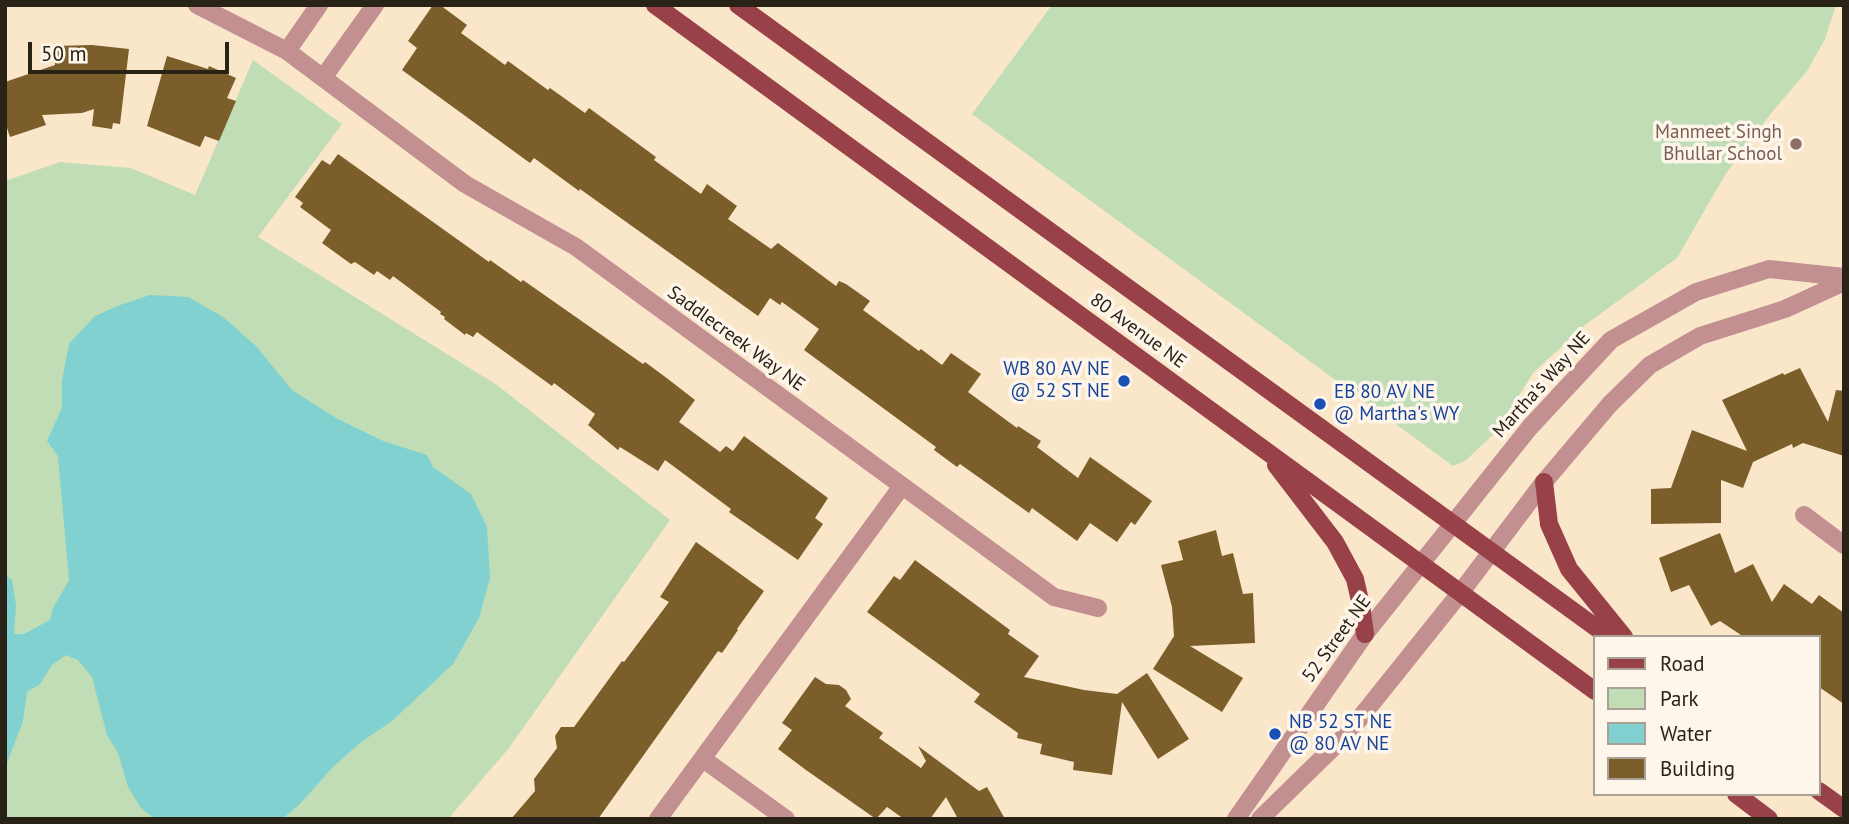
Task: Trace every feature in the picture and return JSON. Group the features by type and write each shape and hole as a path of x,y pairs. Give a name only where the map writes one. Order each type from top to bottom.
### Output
{"main road":[{"name":"80 Avenue NE","path":"655,5 1594,690"},
{"name":"80 Avenue NE","path":"738,5 1606,635"},
{"path":"1264,448 1335,542 1355,579 1365,634"},
{"path":"1544,481 1549,524 1569,569 1623,635"},
{"path":"1821,792 1844,809"},
{"path":"1739,796 1769,819"}],"street":[{"name":"Saddlecreek Way NE","path":"197,5 287,51 465,184 576,247 1054,597 1098,608"},
{"path":"287,51 320,5"},
{"path":"323,78 375,5"},
{"name":"Martha's Way NE","path":"1453,522 1530,427 1611,340 1696,292 1769,269 1844,277"},
{"path":"1260,819 1348,733 1461,592 1544,481 1611,404 1650,365 1700,336 1785,309 1844,282"},
{"path":"658,819 902,486"},
{"path":"1804,515 1844,545"},
{"name":"52 Street NE","path":"1236,819 1365,634 1453,522"},
{"path":"703,759 786,819"}],"green space":[{"path":"1052,5 1836,5 1825,39 1807,71 1725,175 1677,258 1585,325 1533,373 1496,432 1465,461 1453,466 972,114"},
{"path":"253,60 342,124 258,237 497,385 670,520 509,748 448,819 5,819 5,181 60,162 131,168 195,195"}],"water":[{"path":"150,295 188,297 223,317 256,346 292,390 336,418 383,441 427,455 433,467 471,494 487,527 490,578 479,618 453,664 392,721 361,742 333,767 298,806 282,819 155,819 141,808 128,787 118,753 107,735 92,677 78,660 66,655 52,665 40,684 27,692 23,721 5,768 5,575 12,580 16,605 14,634 24,634 50,620 53,608 69,580 58,456 47,441 62,408 62,381 69,344 95,316"}],"building":[{"path":"433,5 440,5 467,25 461,33 505,65 508,61 585,113 589,108 701,194 707,184 737,206 728,219 771,249 778,243 836,286 839,281 846,284 870,301 863,310 919,351 921,349 942,365 951,353 981,374 968,392 1017,428 1018,426 1041,441 1037,447 1078,478 1090,457 1152,501 1135,525 1131,522 1117,542 1090,523 1077,541 1032,508 1029,513 960,464 957,467 934,450 936,447 804,350 819,329 782,302 780,305 770,298 758,316 534,158 530,163 402,70 417,48 408,41"},
{"path":"92,45 129,49 120,124 113,123 112,129 92,126 94,109 82,113 42,115 46,125 10,137 5,122 5,82 55,65 54,46"},
{"path":"167,56 208,69 209,66 236,78 227,98 236,101 219,141 205,136 200,147 147,126"},
{"path":"338,154 489,262 490,260 521,282 523,280 643,364 645,362 695,400 679,422 720,452 726,446 733,451 744,436 828,498 815,518 823,524 798,560 729,512 731,509 665,460 658,471 620,447 618,450 588,425 595,414 554,383 552,386 477,332 473,337 466,333 465,335 444,319 441,312 393,276 390,280 377,271 374,275 355,262 351,264 322,243 331,230 300,207 303,203 295,197 322,160 330,165"},
{"path":"1800,368 1828,422 1836,390 1844,391 1844,456 1803,443 1793,448 1792,444 1753,462 1743,488 1721,480 1721,523 1651,524 1651,489 1671,488 1692,430 1747,451 1722,400"},
{"path":"1216,530 1222,556 1233,553 1243,594 1253,593 1255,643 1190,646 1243,678 1222,712 1153,669 1174,636 1172,607 1161,565 1183,560 1178,541"},
{"path":"1720,533 1735,573 1753,564 1772,602 1784,584 1812,604 1819,595 1844,613 1844,704 1821,688 1821,635 1741,635 1720,621 1711,626 1689,585 1671,592 1659,558"},
{"path":"696,542 764,591 738,630 722,653 718,651 598,819 511,819 535,791 534,779 557,748 555,736 561,727 574,727 669,602 660,597"},
{"path":"915,560 1010,630 1008,634 1039,656 1024,677 1117,694 1147,673 1189,739 1158,759 1122,702 1112,775 1073,770 1074,762 1040,754 1042,744 1017,738 1018,733 974,702 980,694 867,612 894,576 900,580"},
{"path":"815,677 826,684 839,685 846,690 851,699 845,706 883,733 879,738 921,768 926,761 918,746 979,791 987,787 1005,819 958,819 946,797 930,819 904,819 887,807 876,819 806,770 778,749 792,730 782,723"}],"place":[{"name":"Manmeet Singh Bhullar School","path":"1796,144"},
{"name":"WB 80 AV NE @ 52 ST NE","path":"1124,381"},
{"name":"EB 80 AV NE @ Martha's WY","path":"1320,404"},
{"name":"NB 52 ST NE @ 80 AV NE","path":"1275,734"}]}
